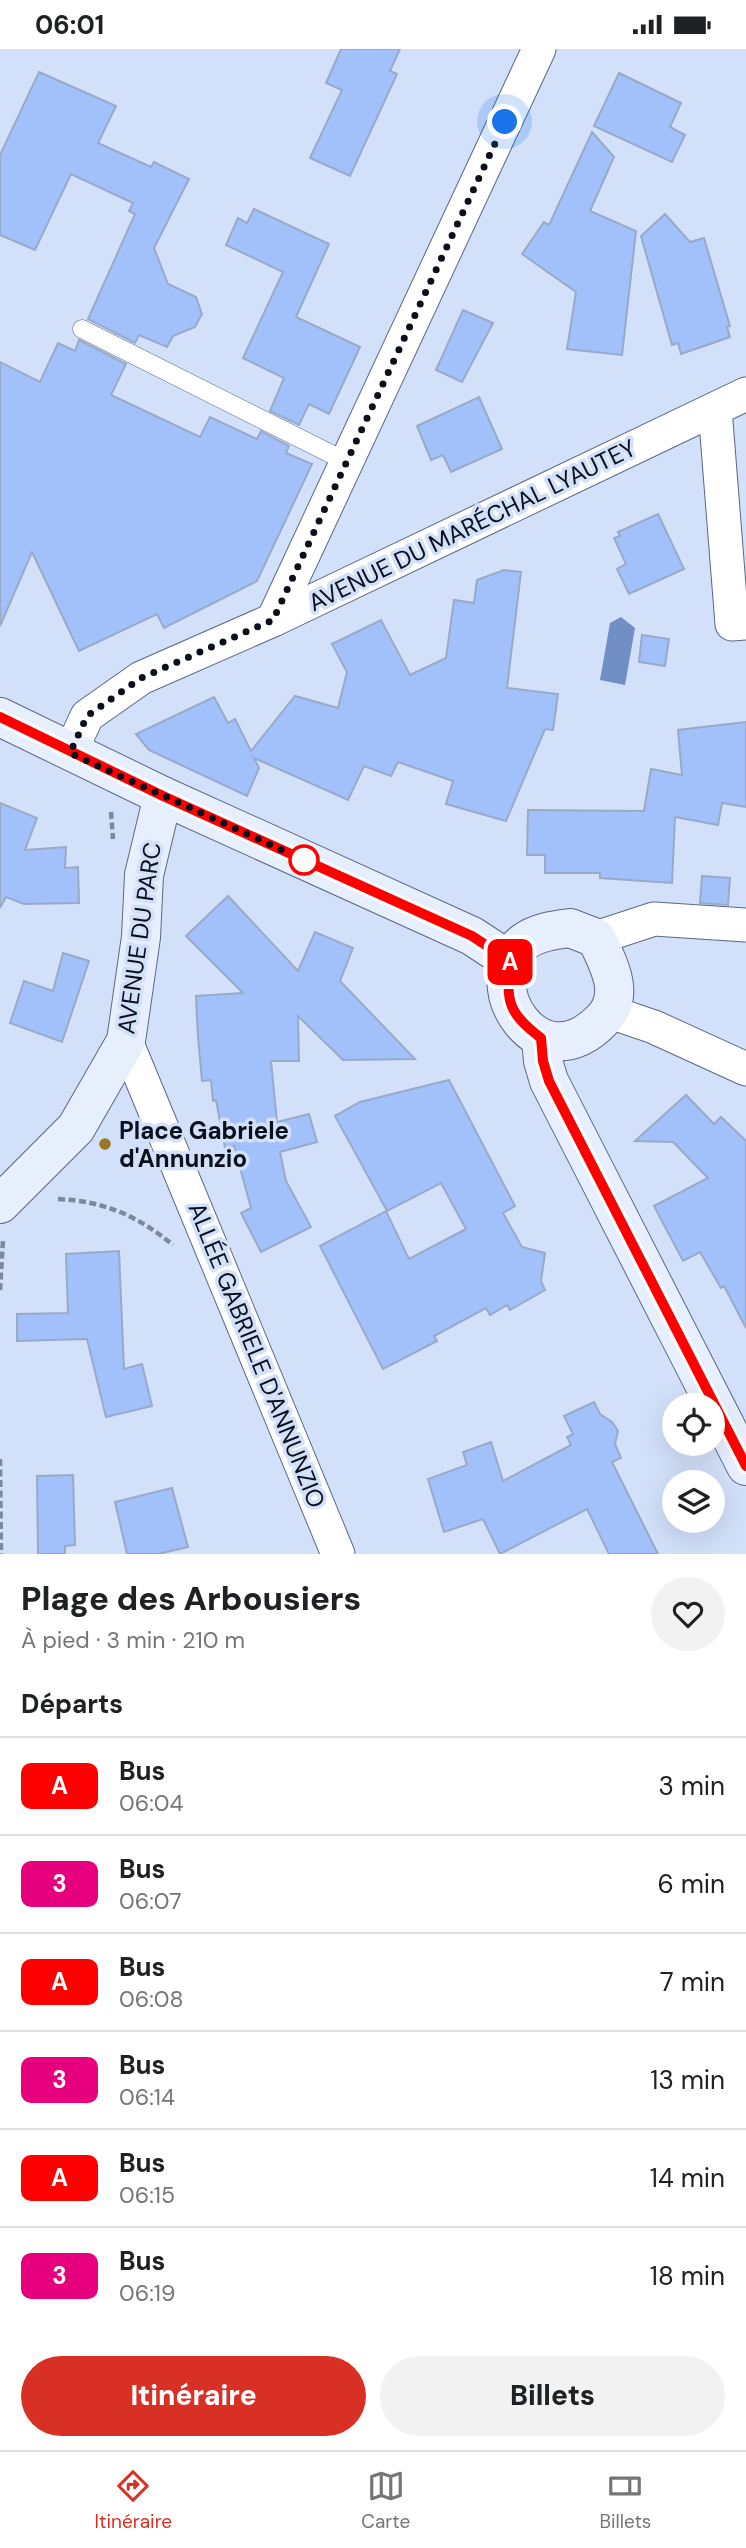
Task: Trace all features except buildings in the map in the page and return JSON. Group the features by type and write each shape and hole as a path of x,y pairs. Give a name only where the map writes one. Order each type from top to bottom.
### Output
{"main road":[{"path":"0,717 70,753 472,936 510,961"},
{"name":"AVENUE DU PARC","path":"4,1201 76,1128 126,1041 141,937 144,875 163,796"},
{"path":"570,928 596,938 611,969 616,992 610,1013 590,1032 567,1043 541,1038 520,1023 506,995 510,961 524,942 547,931 570,928"},
{"path":"541,1038 543,1061 549,1081 746,1466"}],"street":[{"path":"273,620 539,49"},
{"name":"AVENUE DU MARÉCHAL LYAUTEY","path":"70,753 87,716 141,678 273,620 746,394"},
{"path":"715,409 732,624 746,623"},
{"path":"596,938 654,919 746,925"},
{"path":"610,1013 654,1027 746,1069"},
{"name":"ALLÉE GABRIELE D'ANNUNZIO","path":"126,1041 338,1554"}],"lane":[{"path":"82,329 346,462"}],"path":[{"path":"111,803 113,842"},
{"path":"0,1290 4,1201 78,1200 119,1209 145,1222 177,1249"},
{"path":"0,1459 1,1554"}],"water":[{"path":"621,617 635,628 625,685 600,680 610,623"}],"bus line":[{"name":"A","path":"0,717 70,753 472,936 510,961 506,995 520,1023 541,1038 543,1061 549,1081 746,1466"}],"place":[{"name":"Place Gabriele d'Annunzio","path":"105,1144"}],"route":[{"path":"304,860 70,753 87,716 141,678 273,620 505,122"}]}
